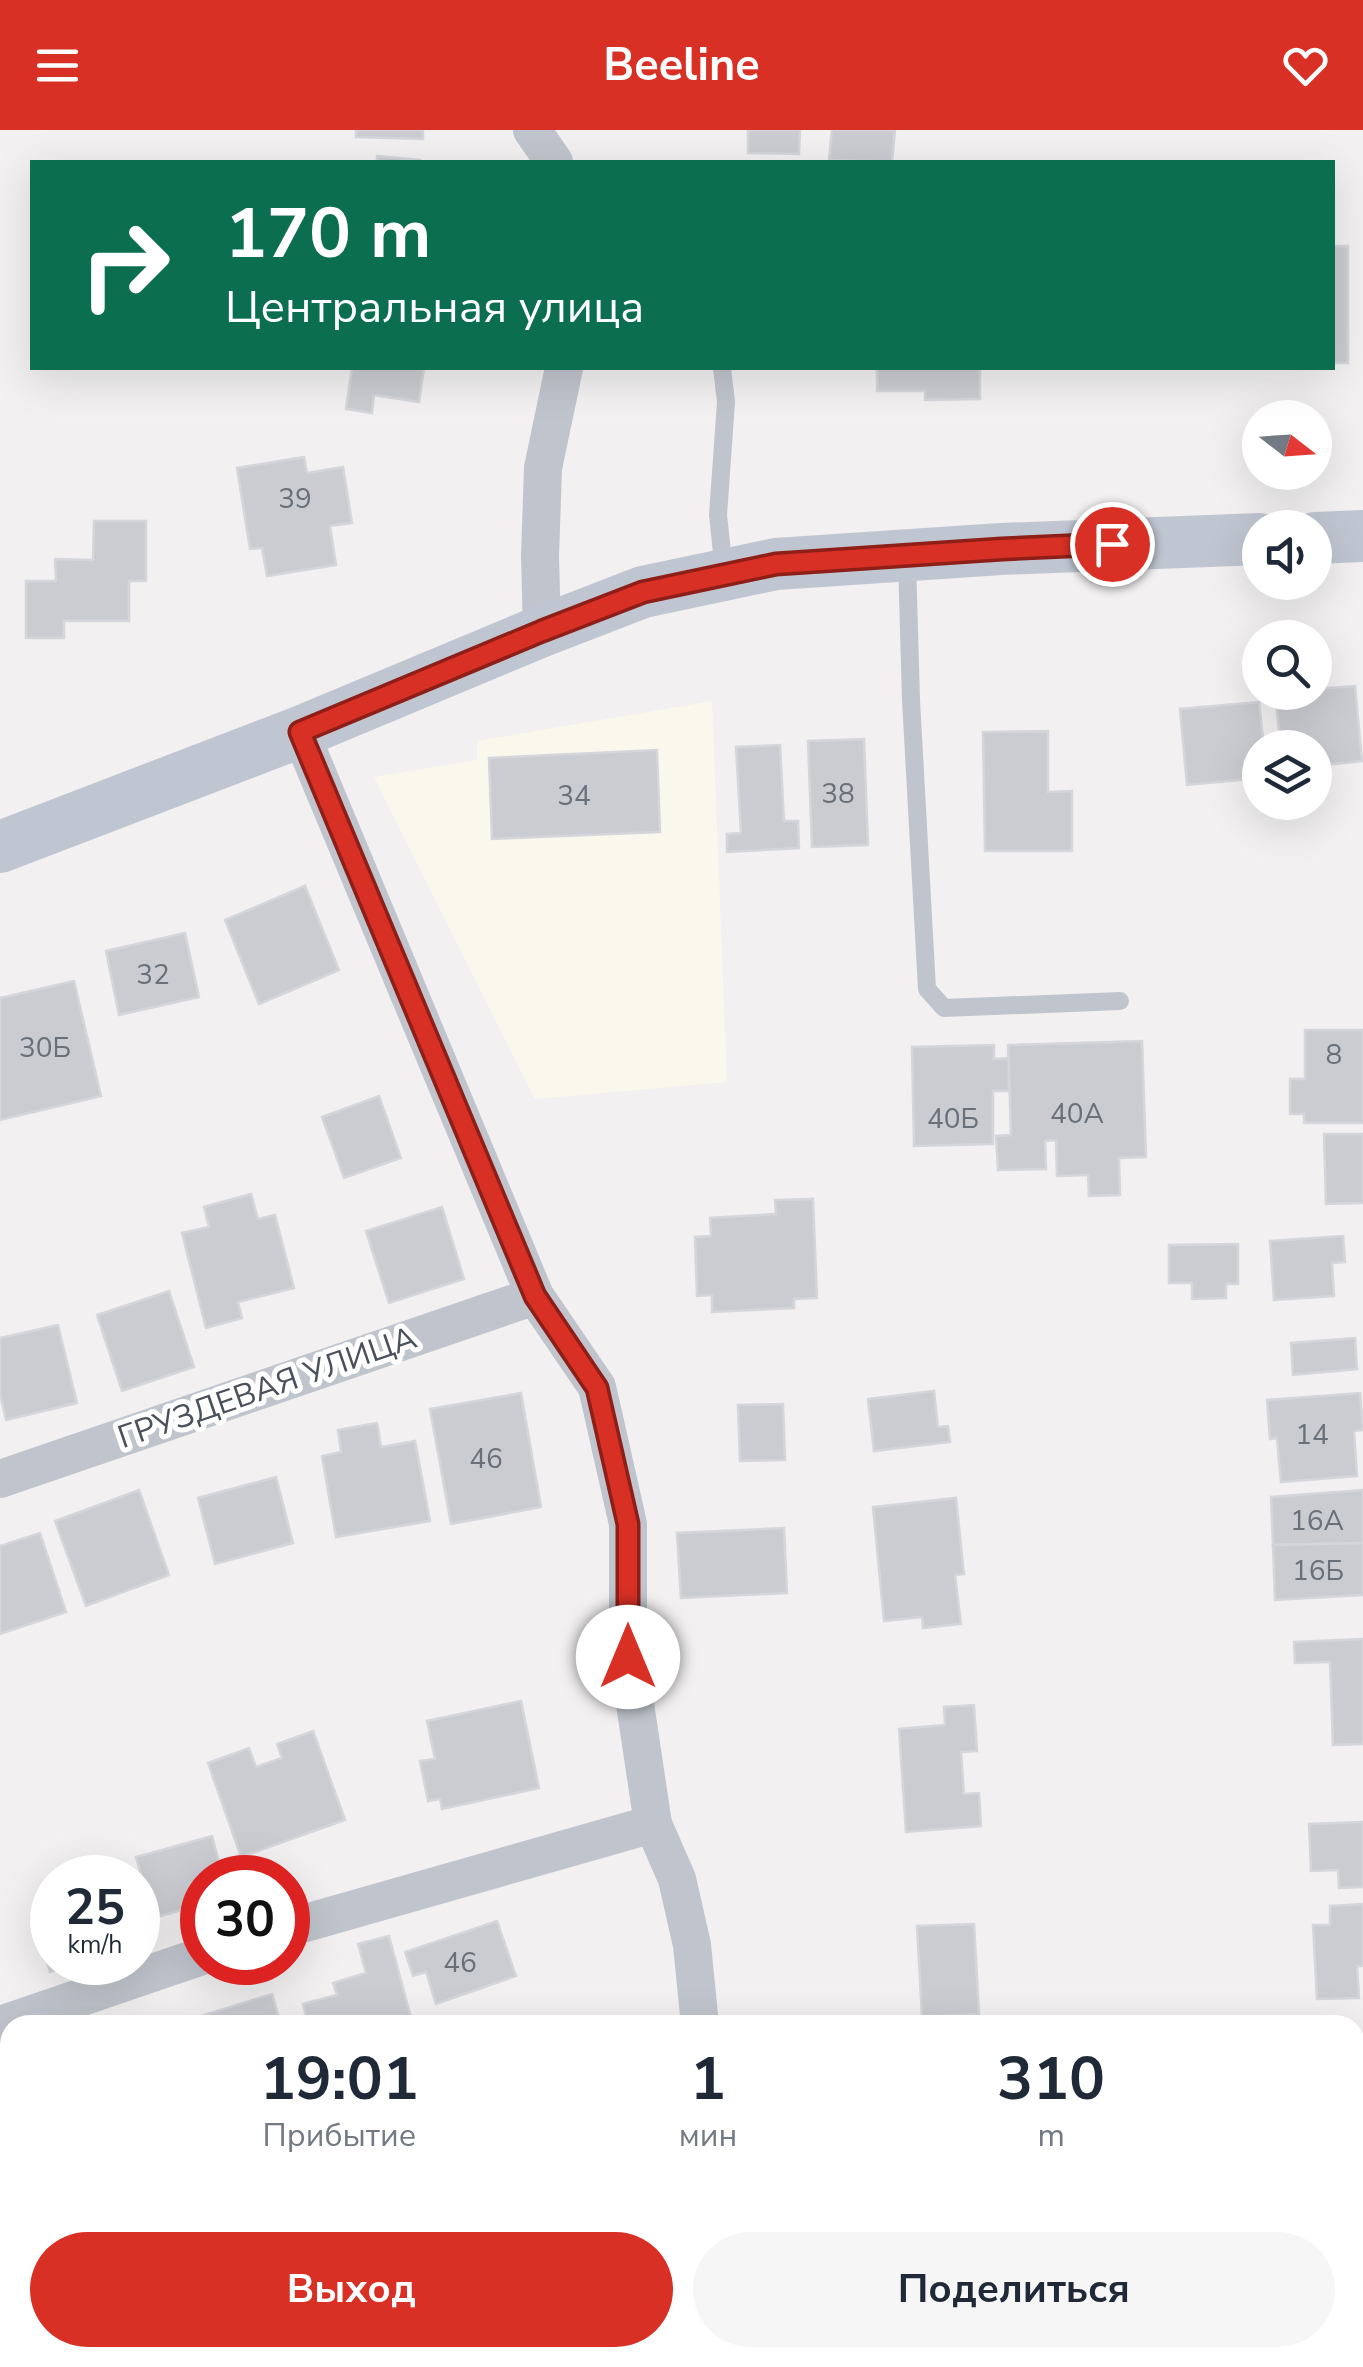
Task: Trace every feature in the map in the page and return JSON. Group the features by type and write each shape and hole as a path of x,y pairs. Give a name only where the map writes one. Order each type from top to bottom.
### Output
{"street":[{"path":"532,130 553,160"},
{"path":"542,631 543,468 564,370"},
{"path":"1332,537 1363,536"},
{"path":"0,847 300,732 643,592 776,564 1002,549 1242,540"},
{"path":"300,732 535,1296 597,1388 628,1524 628,1657 653,1824 677,1879 692,1944 699,2015"},
{"name":"ГРУЗДЕВАЯ УЛИЦА","path":"0,1478 535,1296"},
{"path":"310,1922 653,1824"},
{"path":"29,2015 180,1964"}],"lane":[{"path":"722,370 726,402 718,515 724,574"},
{"path":"906,555 927,989 944,1008 1120,1001"}],"shaded area":[{"path":"712,701 727,1082 535,1099 374,777 477,760 477,741"}],"building":[{"path":"356,130 423,130 423,139 356,137"},
{"path":"748,130 800,130 799,154 748,153"},
{"path":"832,130 895,130 892,160 829,160"},
{"path":"377,156 420,160 377,160"},
{"path":"1335,246 1348,246 1348,363 1335,363"},
{"path":"352,370 424,370 419,402 374,395 372,413 346,409"},
{"path":"877,370 980,370 980,399 925,400 925,391 877,391"},
{"path":"304,457 307,473 343,467 352,523 330,526 336,565 267,576 262,548 250,549 237,468"},
{"path":"94,521 146,521 146,581 129,581 129,621 64,621 64,638 26,638 26,581 56,581 55,559 93,560"},
{"path":"1355,686 1362,761 1332,764 1332,730 1279,730 1277,710 1332,710 1332,688"},
{"path":"1242,704 1242,710 1260,710 1262,730 1242,730 1242,780 1187,785 1180,709"},
{"path":"1048,731 1048,792 1072,791 1072,851 985,851 983,732"},
{"path":"864,739 868,845 812,847 808,741"},
{"path":"780,745 784,821 798,821 799,848 727,852 727,834 741,833 736,747"},
{"path":"657,750 660,832 492,839 489,758"},
{"path":"305,886 339,970 259,1004 225,920"},
{"path":"185,933 199,997 119,1015 106,951"},
{"path":"74,981 101,1096 0,1120 0,998"},
{"path":"1305,1030 1363,1030 1363,1123 1304,1123 1304,1114 1290,1114 1290,1079 1305,1079"},
{"path":"1142,1041 1146,1157 1119,1158 1120,1195 1089,1196 1088,1175 1057,1176 1056,1140 1045,1141 1046,1169 998,1170 996,1136 1011,1135 1008,1045"},
{"path":"994,1045 994,1059 1009,1058 1009,1091 993,1091 993,1144 914,1146 912,1047"},
{"path":"379,1096 401,1158 344,1178 322,1117"},
{"path":"1324,1134 1363,1134 1363,1203 1326,1204"},
{"path":"251,1194 258,1219 275,1215 294,1288 238,1302 242,1318 206,1328 182,1233 209,1227 204,1207"},
{"path":"813,1199 817,1298 794,1299 794,1308 712,1312 712,1295 697,1296 695,1237 711,1236 710,1218 776,1214 775,1200"},
{"path":"442,1207 464,1279 389,1303 366,1231"},
{"path":"1343,1236 1345,1262 1332,1263 1334,1296 1274,1300 1270,1241"},
{"path":"1238,1244 1238,1284 1226,1284 1226,1298 1192,1299 1192,1283 1169,1283 1169,1245"},
{"path":"169,1291 194,1367 122,1391 97,1315"},
{"path":"58,1325 77,1403 6,1420 0,1394 0,1338"},
{"path":"1355,1338 1357,1369 1293,1375 1291,1343"},
{"path":"934,1391 938,1427 948,1426 950,1442 874,1451 868,1399"},
{"path":"521,1393 541,1507 451,1524 430,1409"},
{"path":"1360,1393 1363,1430 1354,1431 1357,1476 1281,1482 1277,1438 1270,1439 1267,1400"},
{"path":"783,1404 785,1460 740,1461 738,1405"},
{"path":"377,1423 381,1447 415,1441 430,1521 336,1537 322,1456 341,1452 338,1430"},
{"path":"276,1477 293,1543 215,1564 198,1498"},
{"path":"139,1490 169,1575 86,1606 55,1521"},
{"path":"1363,1490 1363,1543 1273,1545 1271,1497"},
{"path":"956,1498 964,1574 955,1575 961,1624 923,1628 922,1617 884,1621 873,1507"},
{"path":"784,1528 787,1593 681,1598 677,1533"},
{"path":"40,1533 66,1612 0,1634 0,1546"},
{"path":"1363,1543 1363,1595 1275,1600 1273,1545"},
{"path":"1363,1639 1363,1744 1333,1745 1330,1662 1295,1663 1294,1642"},
{"path":"521,1701 539,1788 442,1809 440,1799 428,1801 420,1761 435,1759 427,1721"},
{"path":"974,1705 977,1751 961,1752 964,1794 979,1793 981,1826 906,1832 899,1729 945,1725 944,1707"},
{"path":"313,1731 345,1820 240,1855 208,1763 249,1748 256,1767 282,1758 277,1744"},
{"path":"1363,1822 1363,1887 1339,1888 1338,1870 1311,1871 1309,1824"},
{"path":"212,1836 217,1855 180,1855 180,1910 160,1916 160,1855 143,1855"},
{"path":"1363,1904 1363,1966 1357,1966 1359,1998 1317,1999 1313,1925 1330,1925 1330,1906"},
{"path":"497,1921 516,1976 436,2004 426,1972 413,1976 405,1952"},
{"path":"974,1924 979,2014 922,2015 917,1926"},
{"path":"389,1936 410,2015 306,2015 303,2004 337,1995 333,1983 366,1973 358,1944"},
{"path":"272,1994 278,2015 204,2015"}],"route":[{"path":"628,1657 628,1524 597,1388 535,1296 300,732 643,592 776,564 1112,544"}]}
